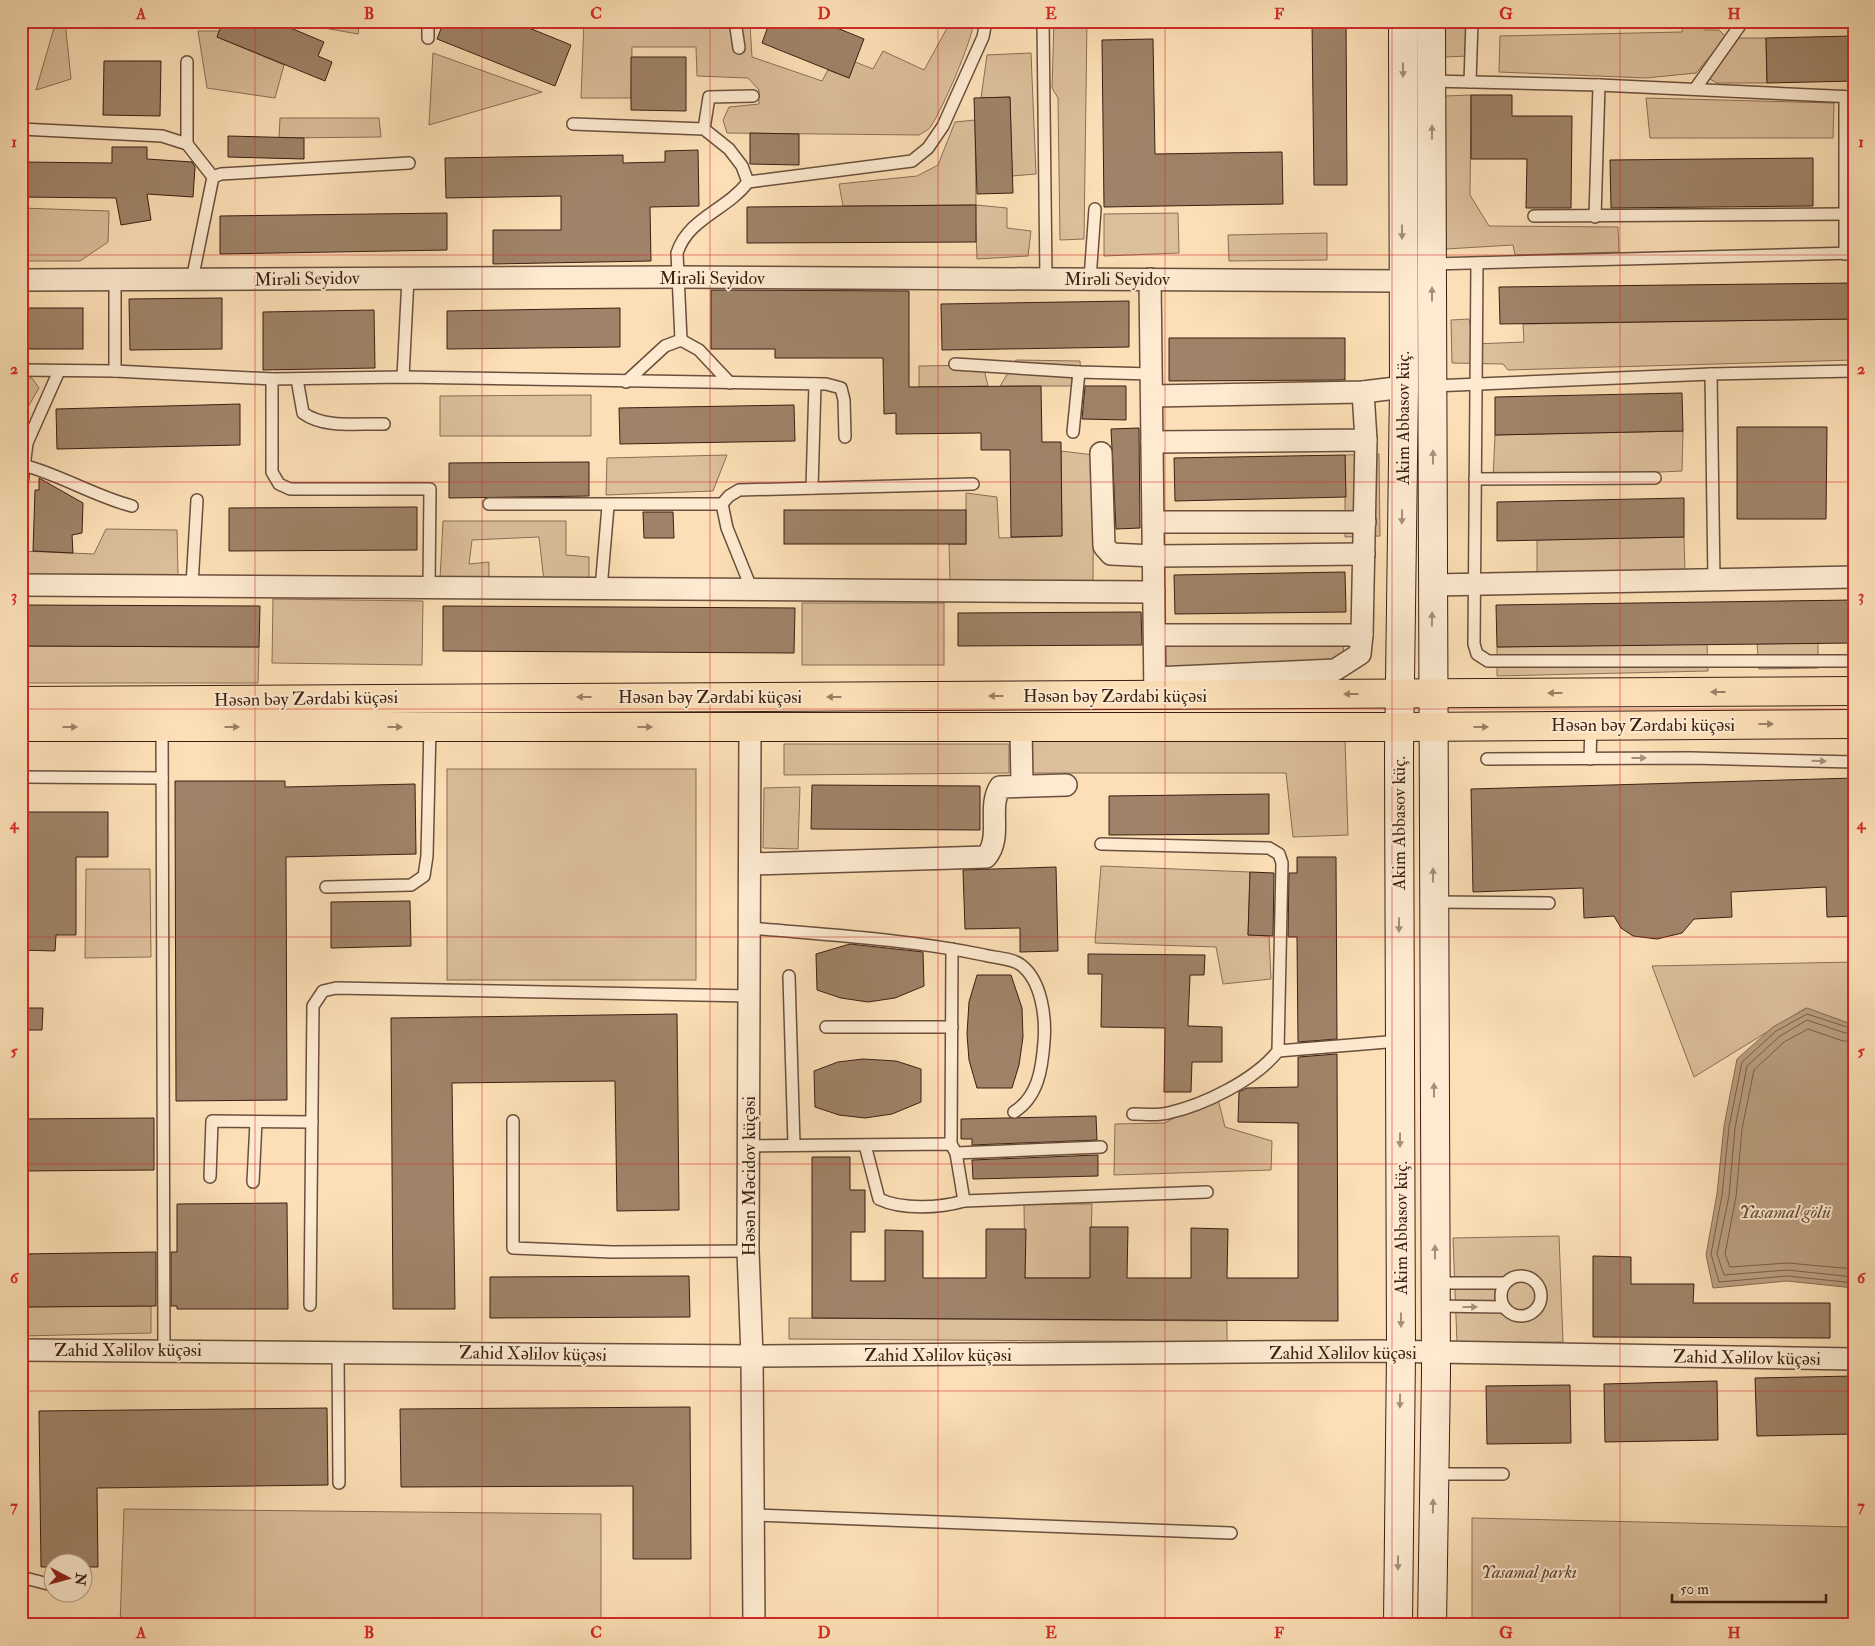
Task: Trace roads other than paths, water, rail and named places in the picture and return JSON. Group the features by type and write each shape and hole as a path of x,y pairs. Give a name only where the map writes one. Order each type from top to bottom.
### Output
{"main road":[{"name":"Akim Abbasov küç.","path":"1398,1625 1401,1352 1399,1041 1400,694 1404,388 1402,281 1403,21"},
{"name":"Akim Abbasov küç.","path":"1431,21 1433,1041 1436,1353 1432,1625"},
{"path":"1404,388 1433,386"},
{"name":"Həsən bəy Zərdabi küçəsi","path":"21,700 217,701 1155,687 1400,694 1854,691"},
{"name":"Həsən bəy Zərdabi küçəsi","path":"21,727 1432,727 1854,724"},
{"path":"1399,1041 1433,1041"}],"street":[{"name":"Mirəli Seyidov","path":"21,280 677,277 1402,281"},
{"path":"1150,279 1155,687 1336,670 1360,654 1366,440 1363,392"},
{"path":"1152,396 1363,392 1404,388"},
{"path":"1152,442 1366,440"},
{"path":"1101,453 1104,546 1111,554 1154,556 1364,554"},
{"path":"1153,522 1365,522"},
{"path":"1433,585 1854,577"},
{"path":"21,585 1154,592"},
{"path":"1154,635 1362,635"},
{"name":"Həsən Məcidov küçəsi","path":"750,727 748,1251 752,1356 754,1625"},
{"path":"1021,727 1022,785"},
{"path":"750,864 986,857 992,850 995,831 995,795 1000,787 1066,785"},
{"name":"Zahid Xəlilov küçəsi","path":"21,1350 752,1356 1401,1352 1854,1359"}],"lane":[{"path":"428,21 428,38"},
{"path":"735,21 739,48"},
{"path":"681,340 677,253 681,241 688,231 741,192 748,182 912,161 928,148 943,126 984,37 986,21"},
{"path":"1043,21 1046,279"},
{"path":"1470,82 1472,21"},
{"path":"1695,89 1743,21"},
{"path":"186,62 187,144"},
{"path":"1431,81 1599,85 1849,97 1845,214 1849,254 1432,264"},
{"path":"1595,217 1599,85"},
{"path":"704,129 709,97 753,96"},
{"path":"573,124 704,129 733,155 742,166 748,182"},
{"path":"21,128 162,136 187,144 213,178 192,280"},
{"path":"213,178 221,174 409,163"},
{"path":"1090,279 1095,209"},
{"path":"1534,216 1845,214"},
{"path":"1476,263 1474,384 1476,584 1474,644 1476,654 1488,662 1854,661"},
{"path":"403,377 408,278"},
{"path":"115,280 115,371"},
{"path":"626,382 665,346 681,340 699,350 730,383"},
{"path":"955,364 1079,372 1151,374"},
{"path":"21,370 115,371 272,379 403,377 816,384 841,388 844,400 845,438"},
{"path":"21,492 24,443 58,370"},
{"path":"1073,432 1079,372"},
{"path":"1433,386 1711,374 1854,372"},
{"path":"1711,374 1714,580"},
{"path":"272,379 272,472 280,484 290,489 430,490 429,587"},
{"path":"297,379 303,413 311,419 323,422 384,424"},
{"path":"812,488 816,384"},
{"path":"23,465 46,471 110,500 132,506"},
{"path":"1475,479 1655,478"},
{"path":"489,504 608,506 722,504 729,496 739,490 973,484"},
{"path":"192,585 197,500"},
{"path":"722,504 727,528 752,590"},
{"path":"601,589 608,506"},
{"path":"1590,758 1591,726"},
{"path":"162,727 164,1350"},
{"path":"326,887 411,885 424,876 427,856 430,727"},
{"path":"1487,759 1590,758 1854,762"},
{"path":"21,777 162,778"},
{"path":"1101,844 1269,848 1279,854 1282,863 1278,1050 1268,1064 1211,1098 1166,1114 1133,1114"},
{"path":"1433,902 1549,902"},
{"path":"750,928 864,938 952,949 1020,964 1033,979 1046,1020 1038,1084 1024,1106 1014,1112"},
{"path":"952,949 953,1148 964,1201"},
{"path":"789,976 794,1144"},
{"path":"310,1305 313,1006 323,991 336,988 750,996"},
{"path":"826,1027 952,1027"},
{"path":"1278,1050 1399,1041"},
{"path":"210,1177 212,1120 312,1122"},
{"path":"513,1121 513,1248 612,1252 748,1251"},
{"path":"253,1182 256,1122"},
{"path":"749,1146 794,1144 953,1148 1101,1147"},
{"path":"864,1145 879,1199 891,1204 940,1205 964,1201 1207,1192"},
{"path":"1516,1276 1530,1277 1540,1286 1542,1293 1538,1307 1527,1315 1514,1315 1504,1307 1435,1295 1505,1283 1516,1276"},
{"path":"1504,1307 1501,1294 1505,1283"},
{"path":"338,1352 338,1483"},
{"path":"1434,1474 1503,1474"},
{"path":"753,1515 1231,1533"},
{"path":"21,1577 42,1582"}],"water":[{"name":"Yasamal gölü","path":"1807,1008 1848,1023 1854,1021 1854,1288 1787,1281 1713,1288 1706,1255 1717,1194 1724,1126 1737,1059 1773,1027"}],"park label":[{"name":"Yasamal parkı","path":"1529,1572"}]}
